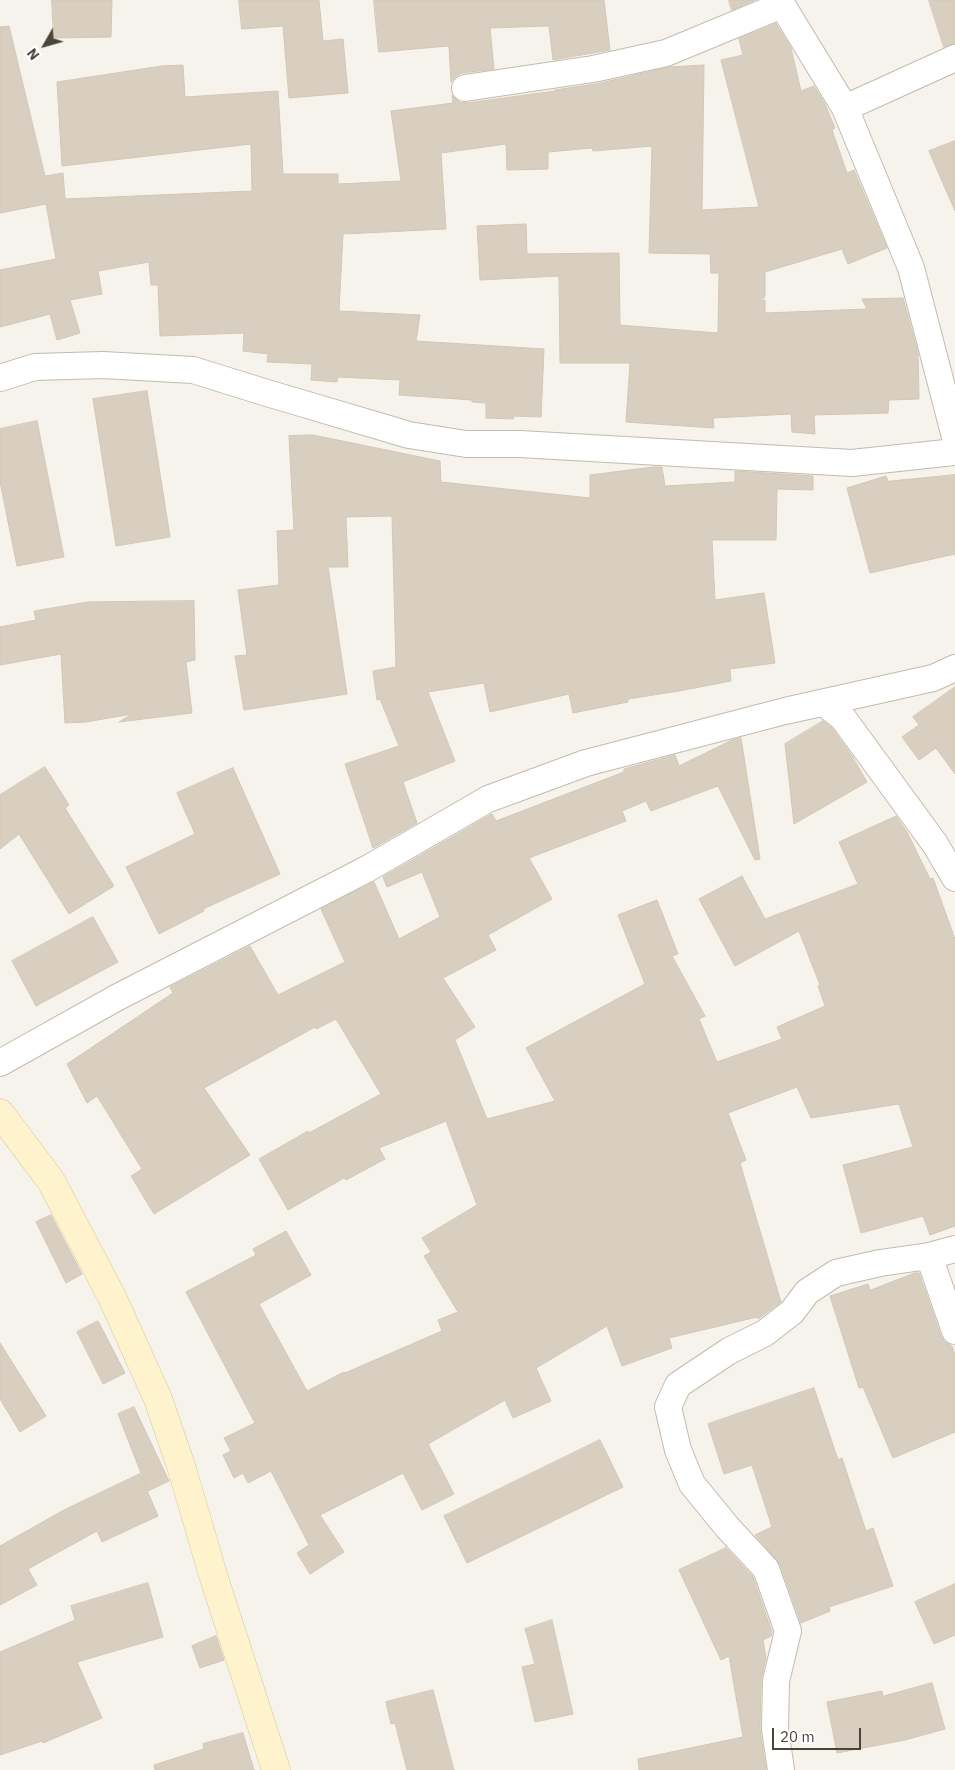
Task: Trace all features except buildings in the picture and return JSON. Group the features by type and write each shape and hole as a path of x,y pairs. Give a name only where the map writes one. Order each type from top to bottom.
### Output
{"main road":[{"path":"1,1116 51,1181 112,1297 158,1399 182,1466 214,1578 276,1770"}],"street":[{"path":"465,88 593,69 666,53 781,2 845,108 912,268 955,437"},
{"path":"845,108 955,58"},
{"path":"0,378 45,367 103,365 193,370 409,435 466,444 520,444 852,463 955,452"},
{"path":"0,1063 118,997 367,869 488,799 586,763 785,711 933,678 955,668"},
{"path":"824,703 843,718 935,844 955,878"},
{"path":"781,1770 775,1729 776,1682 788,1631 766,1569 728,1528 692,1484 678,1450 668,1406 678,1385 729,1351 765,1333 792,1312 807,1292 836,1273 929,1256 955,1249"},
{"path":"929,1256 955,1331"}]}
